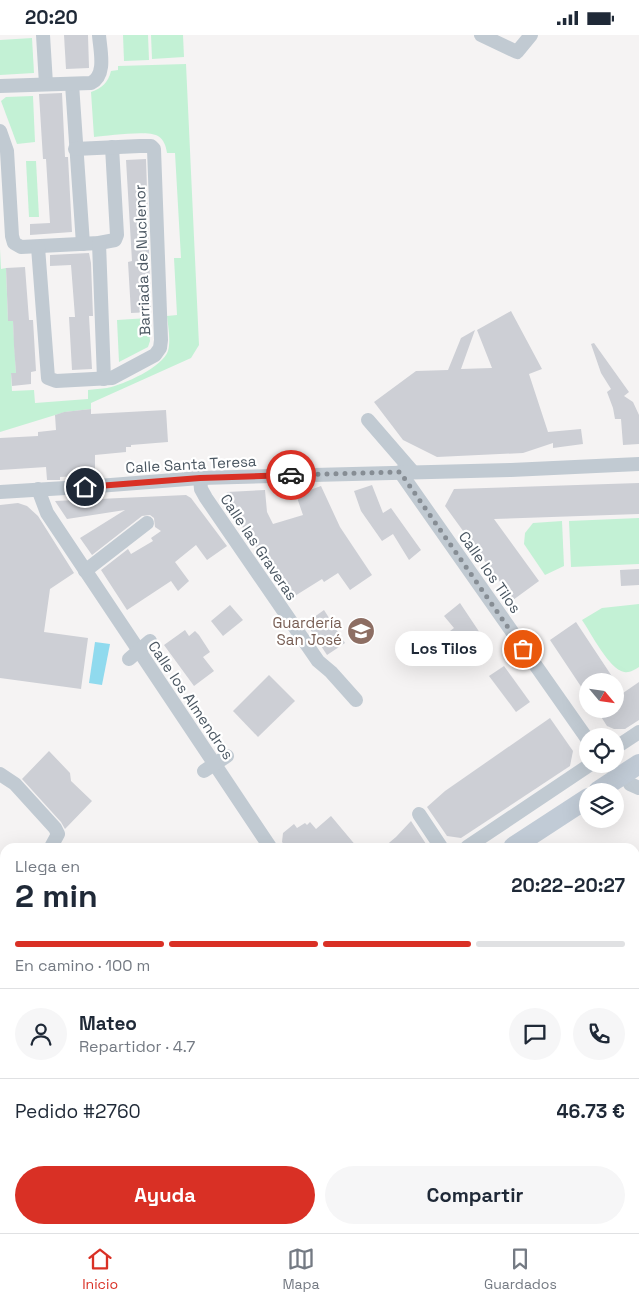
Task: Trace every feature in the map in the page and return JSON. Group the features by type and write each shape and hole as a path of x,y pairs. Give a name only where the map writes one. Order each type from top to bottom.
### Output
{"main road":[{"path":"614,783 629,775"},
{"path":"519,843 579,804"}],"street":[{"path":"43,35 46,84"},
{"path":"0,86 91,83 99,77 101,67 99,35"},
{"path":"481,35 517,52 531,35"},
{"path":"72,83 83,244"},
{"name":"Barriada de Nuclenor","path":"0,131 7,151 12,236 14,243 18,247 99,243 112,241 117,237 112,147"},
{"name":"Barriada de Nuclenor","path":"38,247 48,378 56,381 112,378 155,355 160,348 161,340 154,149 151,146 76,149"},
{"path":"99,243 104,379"},
{"path":"368,420 407,472"},
{"name":"Calle Santa Teresa","path":"0,492 200,478 639,464"},
{"name":"Calle los Tilos","path":"407,472 580,728"},
{"name":"Calle las Graveras","path":"200,478 201,489 251,574 318,661 331,672 356,700"},
{"name":"Calle los Almendros","path":"38,489 47,513 85,571 133,654 209,768 267,843"},
{"path":"85,571 147,523"},
{"path":"133,654 150,641"},
{"path":"624,742 639,732"},
{"path":"209,768 227,756"},
{"path":"473,843 579,772"},
{"path":"0,774 16,784 50,821 58,834 54,843"},
{"path":"419,815 438,843"}],"green space":[{"path":"123,35 148,35 149,60 124,61"},
{"path":"151,35 183,35 184,57 152,59"},
{"path":"32,38 34,73 0,75 0,40"},
{"path":"186,64 199,345 191,358 91,403 91,409 65,412 0,432 0,249 1,269 6,268 8,320 13,321 16,373 11,373 12,391 34,390 35,403 88,399 88,390 107,388 123,383 151,369 165,357 169,347 167,316 177,315 174,258 181,258 175,153 167,153 162,139 153,134 137,133 94,137 91,92 104,85 111,71 118,70 118,66"},
{"path":"33,96 35,142 17,144 1,101 6,97"},
{"path":"26,161 36,161 39,217 29,217"},
{"path":"148,318 150,341 148,347 119,362 117,320"},
{"path":"639,518 639,564 571,567 569,521"},
{"path":"562,521 564,566 545,575 524,544 525,533 533,523"},
{"path":"639,604 639,667 630,672 624,672 606,658 582,620 602,608"}],"water":[{"path":"95,642 110,644 102,685 89,683"}],"building":[{"path":"64,35 88,35 89,68 66,69"},
{"path":"62,93 65,157 68,157 72,232 30,235 30,224 50,223 46,159 43,159 39,94"},
{"path":"146,159 151,312 131,313 128,262 132,261 126,160"},
{"path":"89,253 93,316 89,316 92,369 72,370 69,317 75,317 71,265 50,266 50,255"},
{"path":"25,267 29,320 33,320 36,371 31,372 31,384 12,386 11,373 16,373 13,321 8,321 6,268"},
{"path":"511,311 542,369 529,374 548,432 581,429 583,444 553,448 553,443 523,453 437,457 403,440 374,402 416,371 448,370 461,338 475,330 461,369 492,368 477,330"},
{"path":"594,343 629,392 624,396 633,402 639,415 639,444 623,445 621,419 615,419 607,392 611,389 601,373 591,344"},
{"path":"91,409 91,414 166,410 168,442 131,445 131,447 126,447 126,452 95,455 95,475 60,477 60,480 47,480 46,467 0,470 0,438 38,436 38,432 56,430 55,415"},
{"path":"639,483 639,514 494,519 539,581 513,600 445,506 454,489"},
{"path":"372,485 383,513 391,508 421,550 409,560 393,534 382,541 361,511 354,491"},
{"path":"293,486 309,486 310,490 321,486 340,527 372,575 350,590 338,573 324,582 322,579 290,599 224,499 227,492 265,490 267,512 273,524 303,515"},
{"path":"186,495 191,498 227,546 207,560 196,545 175,562 189,581 178,591 171,581 127,610 101,570 128,549 131,554 153,541 151,538 161,531 155,527 154,518 150,515 142,516 92,555 80,538 125,510 67,519 55,501"},
{"path":"18,503 27,506 38,516 74,573 50,589 44,632 88,638 81,689 0,678 0,505"},
{"path":"639,569 639,585 621,586 620,570"},
{"path":"460,603 486,642 484,646 465,659 446,634 454,628 444,616"},
{"path":"230,605 243,620 223,636 211,621"},
{"path":"324,610 345,643 327,655 306,623"},
{"path":"576,622 610,673 579,673 579,684 550,640"},
{"path":"185,630 189,636 195,631 199,635 210,652 203,657 214,671 194,686 164,645"},
{"path":"504,666 530,702 516,712 489,676"},
{"path":"269,675 295,701 258,737 233,711"},
{"path":"639,682 639,720 625,729 607,726 602,718 624,718 624,692"},
{"path":"550,718 573,751 570,766 461,838 447,836 427,807 445,791"},
{"path":"49,751 70,773 71,781 92,801 65,829 61,822 22,779"},
{"path":"331,816 354,843 282,842 283,833 294,824 297,828 310,822 316,829"},
{"path":"411,821 425,843 389,843"}],"way so far":[{"path":"291,475 400,472 523,649"}],"place":[{"name":"Guardería San José","path":"361,631"},
{"name":"Los Tilos","path":"523,649"}],"route":[{"path":"85,487 200,478 291,475"}]}
